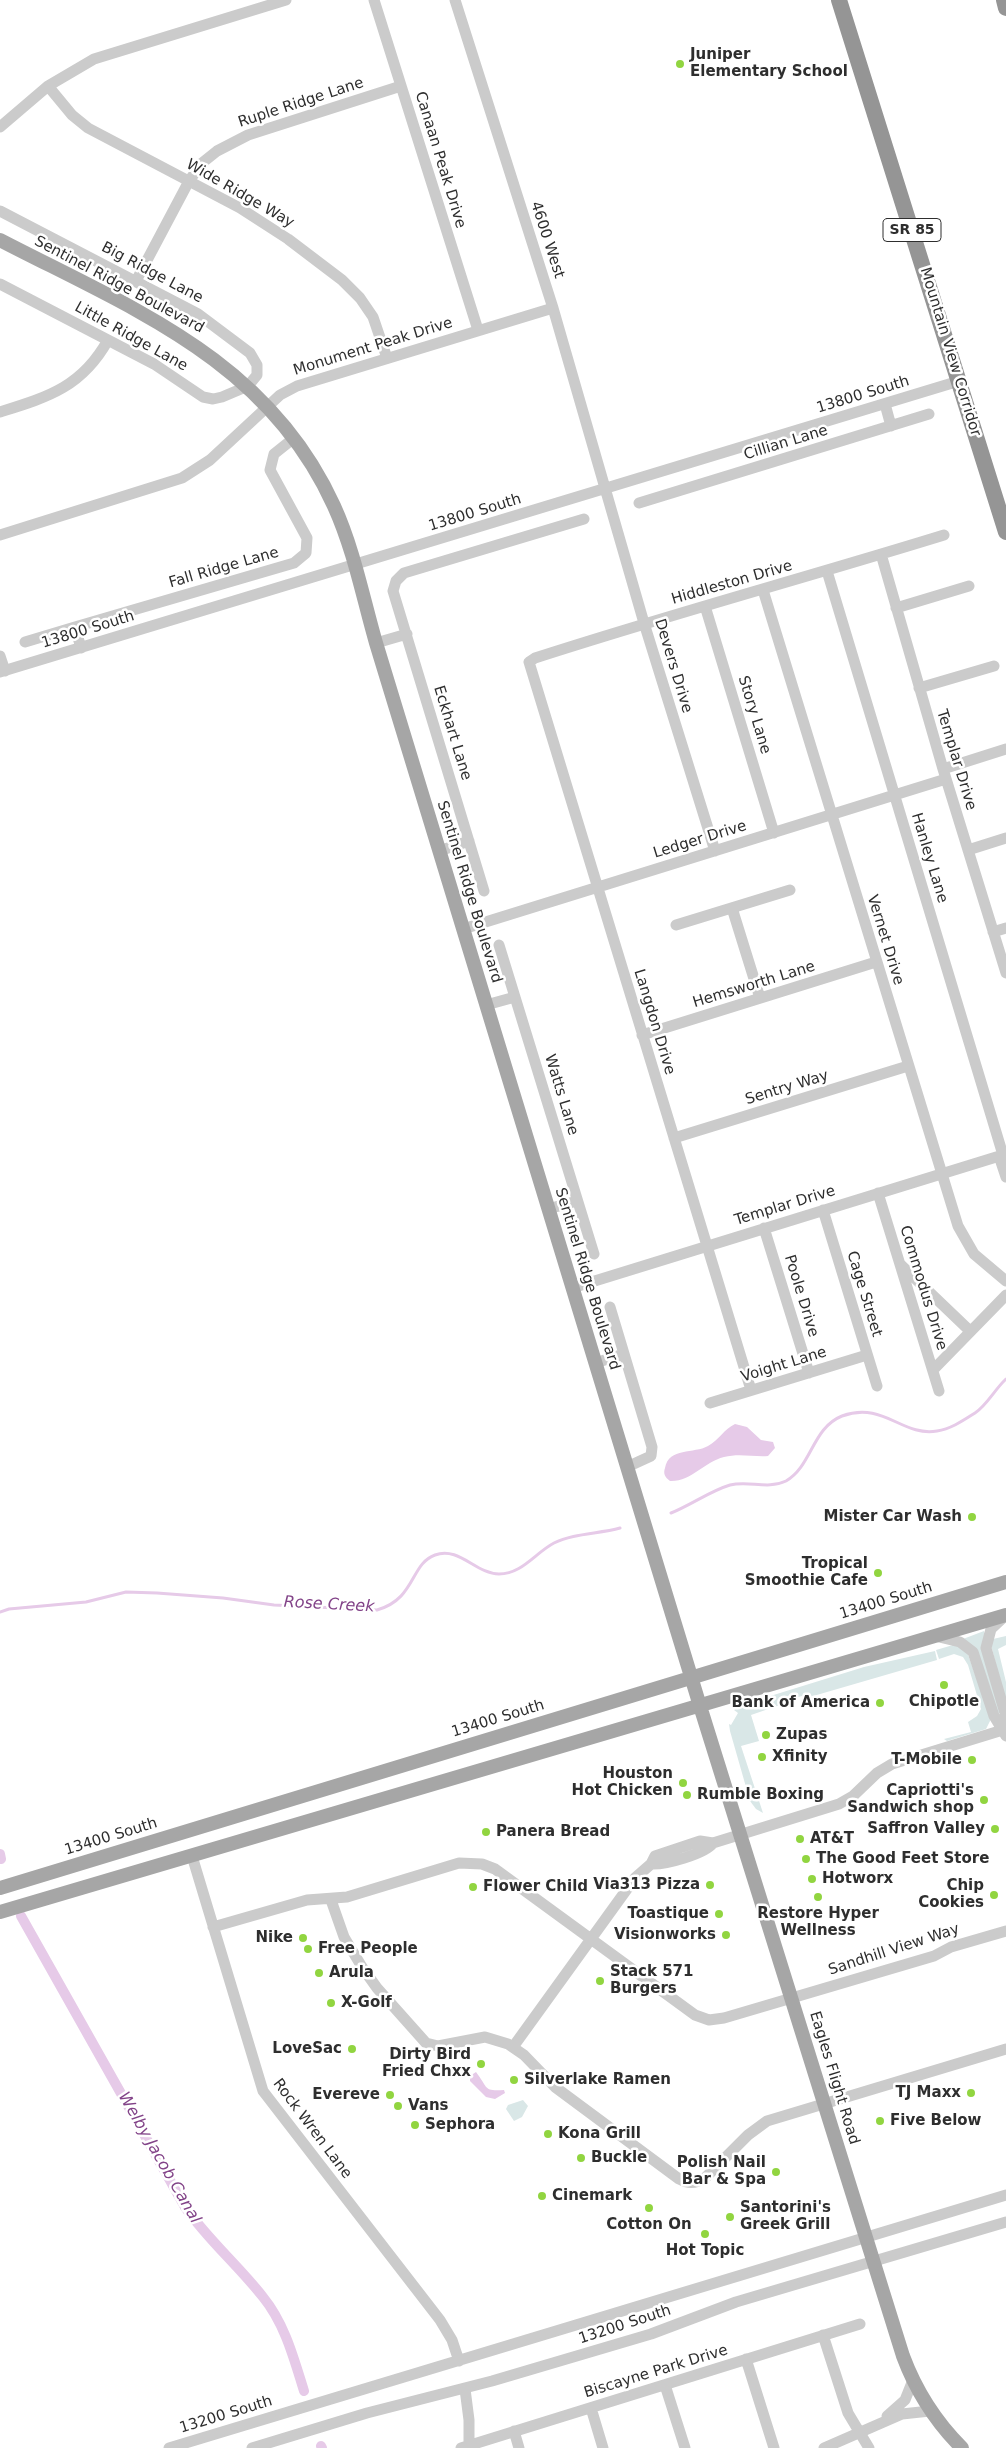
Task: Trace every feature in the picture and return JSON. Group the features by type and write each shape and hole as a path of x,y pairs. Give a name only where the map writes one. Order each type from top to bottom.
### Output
{"highway":[{"name":"Mountain View Corridor","path":"839,0 1006,532"},
{"path":"1004,0 1006,8"}],"main road":[{"name":"Sentinel Ridge Boulevard","path":"0,240 166,326 207,352 248,386 294,438 317,473 330,498 345,533 376,643 700,1706"},
{"name":"13400 South","path":"0,1888 1006,1582"},
{"path":"0,1912 1006,1615"},
{"name":"Eagles Flight Road","path":"700,1706 913,2380 930,2411 962,2448"}],"street":[{"path":"0,127 48,86 80,66 109,54 286,0"},
{"name":"Canaan Peak Drive","path":"374,0 478,330"},
{"name":"4600 West","path":"455,0 553,308 605,490"},
{"name":"Wide Ridge Way","path":"48,86 72,115 88,128 240,208 280,233 351,288 373,317 387,358"},
{"name":"Ruple Ridge Lane","path":"136,281 189,181 209,157 236,140 401,86"},
{"name":"Big Ridge Lane","path":"0,211 198,314 250,353 256,361 255,379 248,386"},
{"name":"Little Ridge Lane","path":"0,284 165,370 203,397 217,399 248,386"},
{"name":"Monument Peak Drive","path":"0,535 182,478 210,460 280,395 297,386 553,308"},
{"path":"0,412 39,400 73,383 93,364 108,340"},
{"name":"13800 South","path":"2,671 605,490 959,381"},
{"path":"885,404 891,426"},
{"name":"Cillian Lane","path":"639,503 929,414"},
{"name":"Fall Ridge Lane","path":"25,642 294,563 306,553 307,538 270,470 274,454 294,438"},
{"path":"681,466 688,488"},
{"name":"Devers Drive","path":"605,490 715,851"},
{"path":"528,513 534,534"},
{"path":"440,540 446,560 584,518"},
{"name":"Hiddleston Drive","path":"529,662 535,658 644,623 763,590 944,535"},
{"name":"Templar Drive","path":"881,554 944,774 1006,973"},
{"name":"Eckhart Lane","path":"446,560 404,573 396,581 393,590 484,891"},
{"name":"Hanley Lane","path":"827,571 1003,1155 1006,1177"},
{"path":"896,608 969,586"},
{"name":"Vernet Drive","path":"763,590 958,1226 968,1247 980,1260 1006,1281"},
{"name":"Story Lane","path":"705,606 774,833"},
{"path":"75,628 81,648"},
{"path":"376,643 406,634"},
{"path":"0,656 2,671"},
{"name":"Langdon Drive","path":"529,662 596,887 751,1390"},
{"path":"919,688 994,666"},
{"name":"Ledger Drive","path":"463,929 894,795 1006,749"},
{"path":"968,850 1006,838"},
{"path":"439,851 469,841"},
{"path":"676,926 790,890"},
{"path":"732,908 760,998"},
{"path":"993,932 1006,928"},
{"name":"Watts Lane","path":"500,944 594,1254"},
{"name":"Hemsworth Lane","path":"642,1035 876,962"},
{"path":"486,1006 515,997"},
{"name":"Sentry Way","path":"674,1138 908,1066"},
{"name":"Templar Drive","path":"572,1288 1003,1155"},
{"name":"Commodus Drive","path":"878,1193 940,1392"},
{"path":"548,1209 577,1201"},
{"name":"Cage Street","path":"823,1210 877,1386"},
{"name":"Poole Drive","path":"764,1228 809,1373"},
{"path":"900,1264 970,1330"},
{"path":"933,1370 1006,1295"},
{"path":"610,1307 652,1448 651,1456 627,1467"},
{"path":"595,1363 624,1354"},
{"name":"Voight Lane","path":"710,1403 867,1355"},
{"path":"1005,1732 1005,1713 986,1648 991,1629 1006,1615"},
{"path":"933,1635 960,1642 973,1652 994,1716 1005,1732"},
{"path":"513,2047 635,1878 651,1864 661,1864 704,1851 712,1843 839,1804 853,1796 877,1773 892,1764 1005,1732"},
{"name":"Rock Wren Lane","path":"192,1856 263,2091 440,2320 452,2340 459,2361"},
{"name":"Sandhill View Way","path":"213,1928 307,1900 331,1900 459,1863 475,1863 495,1869 695,2015 704,2019 717,2020 934,1956 951,1947 1006,1930"},
{"path":"331,1900 341,1932 362,1967 377,1988 426,2043 438,2046 485,2037 501,2040 513,2047 555,2087 679,2179 688,2183 697,2182 705,2178 761,2124 1006,2049"},
{"name":"13200 South","path":"168,2448 1006,2195"},
{"name":"13200 South","path":"252,2448 367,2413 465,2389 651,2334 736,2302 1006,2222"},
{"name":"Biscayne Park Drive","path":"466,2447 860,2324"},
{"path":"823,2335 845,2404 859,2434 869,2448"},
{"path":"746,2359 774,2448"},
{"path":"824,2448 859,2434 880,2422 905,2400 913,2380"},
{"path":"665,2385 685,2448"},
{"path":"465,2389 469,2420 466,2447"},
{"path":"590,2408 603,2448"},
{"path":"880,2422 908,2413 930,2411"},
{"path":"514,2432 519,2448"}],"shaded area":[{"path":"735,1424 747,1427 761,1440 773,1442 775,1448 768,1456 735,1455 724,1457 678,1480 670,1481 666,1477 665,1468 667,1461 671,1457 708,1446"},
{"path":"984,1631 1002,1713 996,1714 963,1639"},
{"path":"1006,1636 1006,1645 998,1649 1006,1682 1006,1704 991,1645 993,1639"},
{"path":"953,1645 966,1649 991,1719 986,1729 947,1741 944,1739 971,1732 968,1722 977,1716 981,1709 968,1665 963,1657 954,1654 939,1659 936,1650"},
{"path":"935,1651 937,1660 803,1699 802,1696 779,1702 780,1705 751,1715 759,1741 741,1746 763,1813 756,1809 750,1801 730,1731 729,1724 731,1725 738,1713 734,1710 738,1706 864,1667"},
{"path":"476,2072 487,2088 504,2090 505,2093 495,2099 486,2097 470,2081 470,2076"},
{"path":"523,2100 528,2106 522,2117 514,2121 506,2109 508,2105"}],"waterway":[{"name":"Rose Creek","path":"671,1513 730,1485 772,1485 786,1481 802,1466 824,1429 842,1416 870,1413 913,1429 925,1431 942,1430 957,1424 979,1410 1006,1379"},
{"name":"Rose Creek","path":"0,1612 9,1609 86,1602 126,1592 223,1598 274,1605 377,1610 390,1605 399,1598 421,1566 427,1559 435,1555 452,1554 491,1573 507,1573 522,1567 554,1543 578,1535 620,1528"},
{"name":"Welby Jacob Canal","path":"0,1854 1,1859"},
{"name":"Welby Jacob Canal","path":"21,1916 185,2207 271,2307 288,2342 304,2391"}],"place":[{"name":"Juniper Elementary School","path":"680,64"},
{"name":"Mister Car Wash","path":"972,1517"},
{"name":"Tropical Smoothie Cafe","path":"878,1573"},
{"name":"Chipotle","path":"944,1685"},
{"name":"Bank of America","path":"880,1703"},
{"name":"Zupas","path":"766,1735"},
{"name":"Xfinity","path":"762,1757"},
{"name":"T-Mobile","path":"972,1760"},
{"name":"Houston Hot Chicken","path":"683,1783"},
{"name":"Rumble Boxing","path":"687,1795"},
{"name":"Capriotti's Sandwich shop","path":"984,1800"},
{"name":"Saffron Valley","path":"995,1829"},
{"name":"Panera Bread","path":"486,1832"},
{"name":"AT&T","path":"800,1839"},
{"name":"The Good Feet Store","path":"806,1859"},
{"name":"Hotworx","path":"812,1879"},
{"name":"Via313 Pizza","path":"710,1885"},
{"name":"Flower Child","path":"473,1887"},
{"name":"Chip Cookies","path":"994,1895"},
{"name":"Restore Hyper Wellness","path":"818,1897"},
{"name":"Toastique","path":"719,1914"},
{"name":"Visionworks","path":"726,1935"},
{"name":"Nike","path":"303,1938"},
{"name":"Free People","path":"308,1949"},
{"name":"Arula","path":"319,1973"},
{"name":"Stack 571 Burgers","path":"600,1981"},
{"name":"X-Golf","path":"331,2003"},
{"name":"LoveSac","path":"352,2049"},
{"name":"Dirty Bird Fried Chxx","path":"481,2064"},
{"name":"Silverlake Ramen","path":"514,2080"},
{"name":"TJ Maxx","path":"971,2093"},
{"name":"Evereve","path":"390,2095"},
{"name":"Vans","path":"398,2106"},
{"name":"Five Below","path":"880,2121"},
{"name":"Sephora","path":"415,2125"},
{"name":"Kona Grill","path":"548,2134"},
{"name":"Buckle","path":"581,2158"},
{"name":"Polish Nail Bar & Spa","path":"776,2172"},
{"name":"Cinemark","path":"542,2196"},
{"name":"Cotton On","path":"649,2208"},
{"name":"Santorini's Greek Grill","path":"730,2217"},
{"name":"Hot Topic","path":"705,2234"}]}
